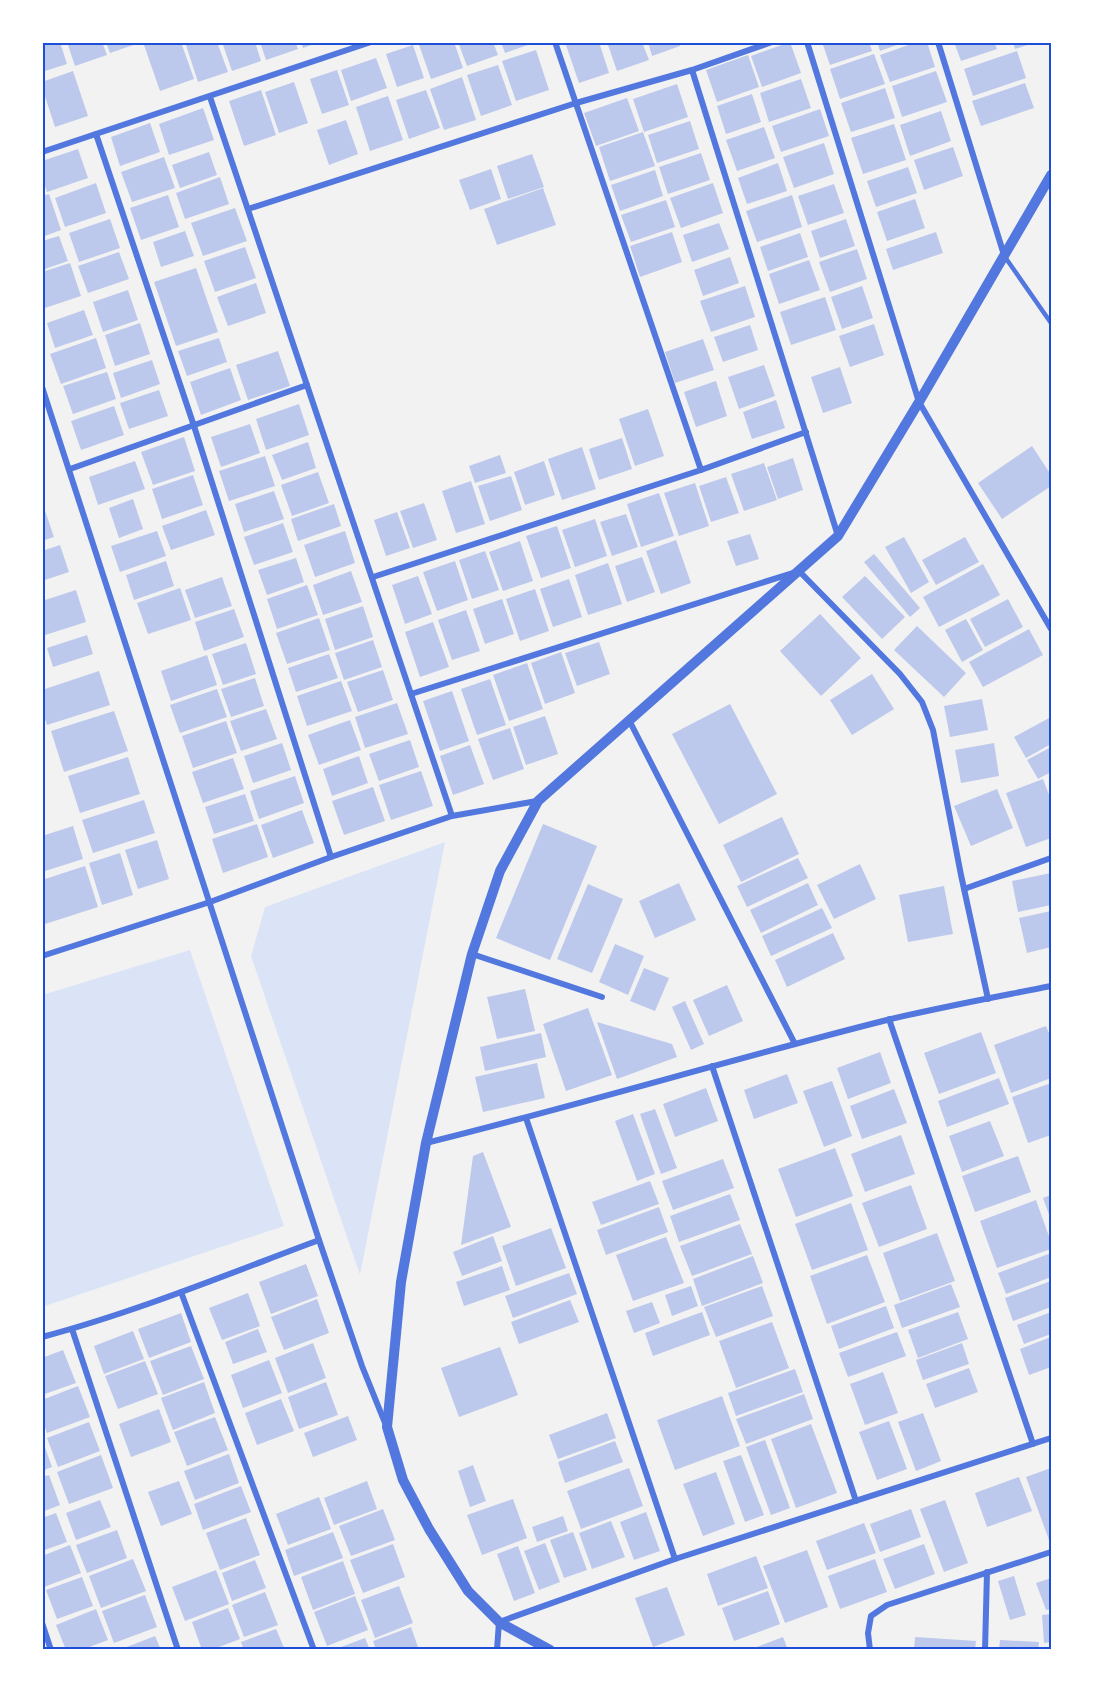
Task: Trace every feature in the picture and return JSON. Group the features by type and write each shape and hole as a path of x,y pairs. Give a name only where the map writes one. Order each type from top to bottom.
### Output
{"street":[{"path":"42,152 371,42"},
{"path":"555,42 700,470"},
{"path":"248,209 576,103 692,70 772,42"},
{"path":"807,42 919,402 1051,629"},
{"path":"938,42 1004,255"},
{"path":"692,70 838,536"},
{"path":"210,97 452,816"},
{"path":"96,134 194,426 331,857"},
{"path":"387,1427 402,1282 426,1143 472,954 500,871 538,801 628,719 697,663 838,536 1051,175"},
{"path":"70,469 307,386"},
{"path":"42,387 319,1240 362,1366 387,1427 403,1480 429,1529 468,1591 499,1622 550,1650"},
{"path":"373,578 700,470 806,432"},
{"path":"411,694 799,570"},
{"path":"799,570 900,674 922,702 933,730 988,999"},
{"path":"628,719 795,1044"},
{"path":"42,956 210,902 331,857 452,816 538,801"},
{"path":"964,889 1051,858"},
{"path":"472,954 602,997"},
{"path":"426,1143 889,1020 1051,986"},
{"path":"889,1020 1033,1444"},
{"path":"712,1066 856,1501"},
{"path":"526,1118 675,1559"},
{"path":"42,1337 181,1292 319,1240"},
{"path":"181,1292 314,1650"},
{"path":"72,1329 178,1650"},
{"path":"499,1622 675,1559 1051,1438"},
{"path":"870,1650 868,1633 871,1616 887,1605 1051,1552"},
{"path":"985,1650 987,1572"},
{"path":"497,1650 499,1622"},
{"path":"42,1623 51,1650"}],"lane":[{"path":"1004,255 1051,323"}],"shaded area":[{"path":"445,842 360,1275 251,956 265,907"},
{"path":"190,950 284,1226 42,1307 42,995"}],"building":[{"path":"42,42 60,42 67,64 42,72"},
{"path":"67,42 102,42 107,55 75,66"},
{"path":"106,42 142,42 110,53"},
{"path":"154,42 181,42 194,79 160,91 144,45"},
{"path":"185,42 217,42 228,72 198,82"},
{"path":"222,42 255,42 261,61 232,71"},
{"path":"260,42 295,42 298,49 266,60"},
{"path":"301,42 320,42 303,48"},
{"path":"418,42 454,42 463,68 431,79"},
{"path":"458,42 493,42 498,55 467,66"},
{"path":"501,42 536,42 505,53"},
{"path":"565,42 599,42 609,73 579,83"},
{"path":"607,42 642,42 649,60 617,71"},
{"path":"648,42 679,42 680,46 652,56"},
{"path":"790,42 801,73 762,87 751,56"},
{"path":"822,42 869,42 872,51 830,65"},
{"path":"877,42 905,42 880,51"},
{"path":"917,42 927,42 935,67 890,82 880,55"},
{"path":"954,42 994,42 997,49 961,61"},
{"path":"1013,42 1036,42 1015,49"},
{"path":"413,45 424,78 397,87 386,54"},
{"path":"536,50 549,90 516,101 502,61"},
{"path":"1017,51 1026,78 973,96 964,69"},
{"path":"874,54 885,84 840,99 830,69"},
{"path":"748,55 759,87 717,102 706,70"},
{"path":"376,58 387,88 351,101 341,70"},
{"path":"498,65 512,105 481,116 467,75"},
{"path":"337,70 349,105 322,114 310,79"},
{"path":"73,71 88,116 55,127 42,82"},
{"path":"936,71 947,102 902,117 892,86"},
{"path":"462,77 476,120 444,130 430,89"},
{"path":"801,79 811,108 769,122 760,93"},
{"path":"294,82 308,123 279,133 265,92"},
{"path":"1025,83 1034,108 981,126 972,101"},
{"path":"677,84 688,117 644,132 633,99"},
{"path":"885,88 895,118 851,132 841,103"},
{"path":"261,90 276,135 244,146 229,101"},
{"path":"426,90 440,128 409,139 396,100"},
{"path":"752,94 761,122 726,134 717,106"},
{"path":"388,96 403,140 370,151 356,107"},
{"path":"627,98 639,131 596,146 584,113"},
{"path":"203,108 214,140 169,155 159,124"},
{"path":"820,109 829,136 781,152 772,126"},
{"path":"941,111 951,141 910,156 900,125"},
{"path":"346,120 358,154 329,165 317,130"},
{"path":"690,121 699,149 657,163 648,135"},
{"path":"150,123 160,152 120,166 111,137"},
{"path":"894,124 906,160 863,174 851,138"},
{"path":"764,127 775,158 737,171 726,140"},
{"path":"643,132 655,166 610,181 599,147"},
{"path":"824,143 834,174 794,188 783,157"},
{"path":"953,147 963,176 924,190 914,160"},
{"path":"78,149 88,178 47,192 42,177 42,161"},
{"path":"209,152 217,175 180,188 172,165"},
{"path":"701,153 710,180 668,194 659,167"},
{"path":"532,154 544,187 508,199 497,166"},
{"path":"164,157 175,188 132,202 121,172"},
{"path":"778,163 787,191 747,204 738,178"},
{"path":"908,167 917,193 876,207 867,181"},
{"path":"491,169 501,199 470,210 459,180"},
{"path":"655,170 663,196 620,211 611,185"},
{"path":"220,177 229,204 185,219 176,193"},
{"path":"96,183 106,213 65,227 55,198"},
{"path":"713,183 723,213 681,228 670,198"},
{"path":"834,184 844,213 808,225 798,196"},
{"path":"543,188 556,225 497,245 484,209"},
{"path":"49,194 61,230 42,237 42,196"},
{"path":"168,195 179,227 141,240 130,208"},
{"path":"792,195 802,227 757,242 746,211"},
{"path":"915,199 925,228 887,241 877,212"},
{"path":"666,200 675,227 631,242 621,215"},
{"path":"235,208 247,241 203,256 191,223"},
{"path":"110,219 120,248 79,262 69,233"},
{"path":"846,219 855,246 820,258 811,231"},
{"path":"719,223 729,249 692,262 683,235"},
{"path":"185,231 194,256 161,267 153,242"},
{"path":"672,232 682,262 640,277 630,246"},
{"path":"936,232 943,253 893,270 886,249"},
{"path":"800,233 808,257 768,271 760,247"},
{"path":"59,236 68,261 42,270 42,241"},
{"path":"245,247 256,278 215,292 204,261"},
{"path":"857,249 867,279 830,292 819,262"},
{"path":"119,252 129,279 88,293 78,266"},
{"path":"730,257 739,283 703,296 694,270"},
{"path":"809,260 820,290 779,304 769,274"},
{"path":"70,263 81,296 42,309 42,272"},
{"path":"196,268 218,332 176,346 154,282"},
{"path":"256,283 266,313 228,326 217,297"},
{"path":"745,286 755,317 711,332 700,301"},
{"path":"862,286 873,318 842,329 831,297"},
{"path":"128,290 138,320 103,332 93,302"},
{"path":"825,297 836,330 791,345 780,312"},
{"path":"84,310 93,335 55,348 47,323"},
{"path":"140,323 150,354 115,366 105,335"},
{"path":"874,324 884,355 850,367 839,336"},
{"path":"750,325 758,350 723,362 714,337"},
{"path":"96,338 106,368 61,384 50,354"},
{"path":"219,338 227,362 187,376 178,351"},
{"path":"703,339 714,370 675,383 665,352"},
{"path":"278,351 290,386 248,400 236,365"},
{"path":"152,360 160,384 121,398 113,373"},
{"path":"764,365 775,396 739,409 728,377"},
{"path":"840,367 852,403 823,413 811,377"},
{"path":"230,368 241,400 201,415 190,382"},
{"path":"107,372 116,399 73,414 63,386"},
{"path":"716,381 727,416 696,427 684,392"},
{"path":"159,390 168,416 129,429 120,403"},
{"path":"776,400 785,428 752,439 743,412"},
{"path":"299,404 309,435 266,450 256,419"},
{"path":"114,406 124,435 81,450 71,421"},
{"path":"648,409 664,456 635,466 619,419"},
{"path":"250,424 260,453 221,467 211,437"},
{"path":"184,437 195,471 153,485 141,452"},
{"path":"622,438 632,469 599,480 589,449"},
{"path":"308,442 316,468 282,480 272,455"},
{"path":"1032,446 1051,475 1051,486 1002,519 978,483"},
{"path":"582,447 596,489 562,500 548,459"},
{"path":"500,455 506,473 475,483 469,466"},
{"path":"265,456 275,486 229,501 219,471"},
{"path":"793,458 803,490 778,499 767,467"},
{"path":"135,461 145,489 98,505 89,477"},
{"path":"544,461 555,495 525,505 514,472"},
{"path":"764,463 777,500 744,511 731,474"},
{"path":"318,472 329,503 292,516 281,485"},
{"path":"193,475 203,505 162,519 152,489"},
{"path":"511,476 522,510 490,521 478,486"},
{"path":"726,477 739,513 711,522 699,486"},
{"path":"471,481 485,524 456,533 442,491"},
{"path":"695,483 709,526 679,536 664,493"},
{"path":"274,491 284,519 244,532 235,504"},
{"path":"659,493 674,536 641,547 627,504"},
{"path":"133,499 143,529 119,538 109,508"},
{"path":"42,502 54,537 42,541"},
{"path":"424,503 437,540 413,548 400,511"},
{"path":"334,504 341,526 298,541 291,519"},
{"path":"206,510 215,535 171,550 162,526"},
{"path":"397,512 410,548 386,556 374,520"},
{"path":"626,514 638,547 612,556 600,522"},
{"path":"595,519 607,556 575,567 562,530"},
{"path":"283,523 293,552 254,565 244,537"},
{"path":"557,526 571,568 541,578 526,536"},
{"path":"157,531 166,556 120,572 111,546"},
{"path":"345,531 355,563 315,577 304,545"},
{"path":"750,534 759,559 736,566 727,541"},
{"path":"904,537 929,582 911,593 885,547"},
{"path":"965,537 979,562 936,585 922,560"},
{"path":"676,540 691,583 661,594 646,551"},
{"path":"520,541 533,581 503,591 489,552"},
{"path":"60,545 69,572 42,581 42,551"},
{"path":"485,551 499,590 472,599 459,560"},
{"path":"874,554 920,608 910,617 864,562"},
{"path":"642,557 655,592 627,602 615,566"},
{"path":"296,558 304,582 267,595 258,570"},
{"path":"166,561 174,586 134,600 126,575"},
{"path":"455,561 468,600 437,611 423,572"},
{"path":"608,563 622,604 588,615 575,575"},
{"path":"983,564 1000,595 939,627 923,597"},
{"path":"351,571 362,602 323,615 313,585"},
{"path":"418,576 432,614 405,624 392,585"},
{"path":"865,576 905,617 882,639 842,597"},
{"path":"222,577 232,606 195,618 185,590"},
{"path":"569,579 582,617 553,627 540,589"},
{"path":"307,585 318,615 277,629 267,599"},
{"path":"180,588 191,620 148,634 137,603"},
{"path":"535,589 549,631 520,641 506,599"},
{"path":"76,590 86,622 42,636 42,601"},
{"path":"502,599 514,634 485,644 473,609"},
{"path":"1008,599 1023,627 985,647 970,619"},
{"path":"363,606 373,637 335,650 325,619"},
{"path":"234,609 244,637 204,651 195,622"},
{"path":"466,610 480,651 452,660 438,620"},
{"path":"820,614 861,658 821,696 780,651"},
{"path":"319,618 330,650 287,664 276,633"},
{"path":"966,619 983,650 962,662 945,630"},
{"path":"433,622 449,667 420,677 405,632"},
{"path":"917,626 966,673 944,697 894,650"},
{"path":"1029,629 1043,655 983,687 969,662"},
{"path":"87,635 93,654 53,667 47,648"},
{"path":"373,640 382,667 344,680 335,653"},
{"path":"599,642 610,674 577,686 565,653"},
{"path":"246,643 256,674 223,685 212,654"},
{"path":"561,652 575,693 545,704 531,663"},
{"path":"329,654 338,678 296,692 288,668"},
{"path":"207,655 217,685 171,701 161,671"},
{"path":"527,663 543,709 509,721 493,675"},
{"path":"383,670 393,700 358,712 347,682"},
{"path":"99,671 110,705 47,725 42,710 42,690"},
{"path":"872,674 894,709 852,735 830,700"},
{"path":"255,678 264,706 231,717 221,689"},
{"path":"490,679 506,725 477,735 461,689"},
{"path":"341,681 352,711 307,726 297,696"},
{"path":"217,689 227,717 180,733 170,705"},
{"path":"452,691 469,741 440,751 423,701"},
{"path":"982,699 988,730 950,737 944,706"},
{"path":"397,703 408,734 365,748 355,717"},
{"path":"730,704 777,794 719,824 672,734"},
{"path":"266,709 277,739 241,751 230,721"},
{"path":"114,711 128,751 64,772 51,731"},
{"path":"545,716 558,754 526,765 513,727"},
{"path":"1051,717 1051,744 1026,758 1014,737"},
{"path":"350,720 361,750 319,765 308,735"},
{"path":"226,721 237,753 193,768 182,736"},
{"path":"510,728 524,769 493,780 478,739"},
{"path":"410,740 419,767 379,781 369,754"},
{"path":"282,743 291,770 253,783 244,756"},
{"path":"994,743 999,776 961,783 955,750"},
{"path":"470,745 484,784 453,795 440,756"},
{"path":"1051,747 1051,772 1038,779 1027,760"},
{"path":"359,756 368,783 332,796 323,769"},
{"path":"128,757 140,794 80,813 68,776"},
{"path":"233,758 244,789 203,803 192,772"},
{"path":"421,771 433,806 391,820 379,785"},
{"path":"295,776 304,803 259,819 250,791"},
{"path":"1043,779 1051,800 1051,838 1026,847 1006,793"},
{"path":"373,787 385,821 344,835 332,801"},
{"path":"997,789 1013,828 971,846 954,806"},
{"path":"245,794 254,821 214,834 205,807"},
{"path":"144,800 155,833 93,853 82,820"},
{"path":"302,810 314,843 273,858 261,825"},
{"path":"782,817 799,854 741,882 723,845"},
{"path":"257,824 268,857 223,873 212,839"},
{"path":"543,824 597,846 550,960 496,938"},
{"path":"73,826 83,859 42,872 42,836"},
{"path":"157,840 169,879 138,889 125,850"},
{"path":"120,853 133,895 102,905 89,863"},
{"path":"798,858 808,878 747,907 737,886"},
{"path":"860,864 876,899 834,919 817,885"},
{"path":"85,866 98,907 42,925 42,880"},
{"path":"1051,873 1051,905 1018,912 1012,881"},
{"path":"679,883 696,920 655,938 639,901"},
{"path":"808,883 818,905 761,933 750,910"},
{"path":"588,884 623,899 592,973 557,959"},
{"path":"944,886 953,934 908,942 899,895"},
{"path":"822,908 832,928 771,956 762,936"},
{"path":"1051,911 1051,947 1027,953 1019,918"},
{"path":"833,933 845,959 787,987 775,960"},
{"path":"615,944 644,956 628,995 599,982"},
{"path":"644,968 669,978 655,1011 630,1001"},
{"path":"727,985 743,1021 709,1036 693,1000"},
{"path":"525,989 535,1031 497,1039 487,997"},
{"path":"685,1001 704,1044 691,1050 672,1007"},
{"path":"588,1008 612,1075 566,1091 543,1024"},
{"path":"597,1022 672,1044 677,1057 617,1079"},
{"path":"1046,1026 1051,1038 1051,1078 1011,1093 994,1045"},
{"path":"981,1032 996,1073 939,1094 924,1053"},
{"path":"541,1033 546,1057 485,1071 480,1047"},
{"path":"880,1052 891,1083 848,1099 837,1068"},
{"path":"537,1063 545,1098 483,1112 475,1077"},
{"path":"787,1074 798,1103 754,1119 744,1090"},
{"path":"999,1078 1009,1104 947,1127 938,1101"},
{"path":"832,1081 852,1136 824,1147 803,1091"},
{"path":"1051,1083 1051,1135 1028,1143 1012,1097"},
{"path":"706,1088 718,1121 675,1137 663,1104"},
{"path":"894,1089 907,1123 862,1139 850,1106"},
{"path":"655,1109 677,1168 661,1174 640,1114"},
{"path":"633,1114 655,1174 637,1181 615,1121"},
{"path":"990,1121 1004,1156 962,1172 949,1136"},
{"path":"901,1135 915,1174 865,1192 851,1154"},
{"path":"835,1148 853,1196 796,1217 778,1169"},
{"path":"483,1152 511,1227 461,1245 473,1156"},
{"path":"1018,1156 1031,1192 975,1212 962,1176"},
{"path":"723,1159 734,1188 673,1210 662,1181"},
{"path":"650,1181 659,1204 601,1225 592,1202"},
{"path":"911,1185 927,1229 879,1247 862,1203"},
{"path":"730,1194 740,1220 679,1242 670,1216"},
{"path":"1051,1195 1051,1220 1043,1198"},
{"path":"1036,1200 1051,1242 1051,1249 997,1268 980,1221"},
{"path":"851,1203 868,1250 812,1270 795,1224"},
{"path":"659,1207 668,1232 606,1255 597,1230"},
{"path":"740,1224 752,1254 692,1276 680,1246"},
{"path":"551,1228 566,1268 516,1286 502,1246"},
{"path":"937,1233 955,1281 900,1301 883,1253"},
{"path":"493,1236 502,1261 462,1276 453,1252"},
{"path":"666,1237 684,1283 633,1301 616,1255"},
{"path":"1051,1253 1051,1277 1006,1294 998,1273"},
{"path":"867,1255 885,1302 827,1324 810,1276"},
{"path":"753,1256 763,1283 702,1306 693,1279"},
{"path":"306,1264 318,1296 271,1314 259,1282"},
{"path":"502,1266 510,1290 464,1306 456,1282"},
{"path":"569,1273 577,1294 513,1318 505,1296"},
{"path":"1051,1281 1051,1307 1013,1321 1005,1298"},
{"path":"951,1284 960,1307 902,1328 894,1305"},
{"path":"691,1286 698,1306 672,1316 665,1295"},
{"path":"762,1286 773,1316 716,1337 704,1307"},
{"path":"248,1293 260,1326 222,1340 209,1308"},
{"path":"317,1299 329,1333 284,1350 271,1317"},
{"path":"570,1300 579,1322 519,1344 511,1322"},
{"path":"652,1302 660,1323 634,1333 626,1311"},
{"path":"886,1306 894,1328 839,1349 831,1326"},
{"path":"702,1312 710,1335 653,1356 645,1333"},
{"path":"958,1312 968,1339 918,1358 908,1330"},
{"path":"1051,1312 1051,1334 1024,1344 1017,1325"},
{"path":"181,1313 191,1342 149,1358 138,1329"},
{"path":"772,1322 789,1368 736,1388 719,1341"},
{"path":"258,1329 267,1352 233,1364 225,1342"},
{"path":"133,1331 144,1359 104,1374 94,1346"},
{"path":"897,1332 906,1356 848,1377 839,1353"},
{"path":"1051,1337 1051,1367 1029,1375 1020,1349"},
{"path":"313,1343 326,1378 288,1393 275,1358"},
{"path":"962,1343 969,1364 923,1380 916,1360"},
{"path":"191,1346 204,1379 163,1395 150,1361"},
{"path":"500,1347 518,1395 459,1417 441,1368"},
{"path":"63,1350 76,1383 42,1395 42,1358"},
{"path":"269,1360 282,1393 243,1408 231,1375"},
{"path":"145,1361 158,1394 118,1409 105,1376"},
{"path":"969,1368 978,1392 935,1408 926,1384"},
{"path":"795,1369 803,1392 736,1416 728,1393"},
{"path":"883,1372 898,1413 865,1425 850,1384"},
{"path":"204,1382 215,1413 173,1430 161,1398"},
{"path":"326,1382 338,1415 299,1429 288,1397"},
{"path":"78,1386 90,1417 47,1433 42,1419 42,1400"},
{"path":"804,1394 813,1419 746,1444 736,1419"},
{"path":"722,1396 740,1446 675,1470 657,1420"},
{"path":"281,1399 294,1431 257,1445 245,1413"},
{"path":"159,1409 171,1442 131,1457 119,1424"},
{"path":"607,1413 616,1438 558,1459 549,1435"},
{"path":"923,1413 941,1461 916,1471 898,1422"},
{"path":"348,1416 357,1440 313,1457 304,1433"},
{"path":"215,1417 228,1450 187,1466 174,1432"},
{"path":"889,1421 907,1469 877,1480 859,1432"},
{"path":"89,1422 100,1451 58,1467 47,1438"},
{"path":"811,1424 837,1493 796,1508 771,1439"},
{"path":"42,1439 52,1467 42,1471"},
{"path":"765,1440 790,1508 771,1515 746,1447"},
{"path":"615,1441 623,1462 565,1483 558,1462"},
{"path":"229,1454 239,1483 195,1500 184,1471"},
{"path":"101,1455 113,1488 69,1504 57,1472"},
{"path":"741,1455 764,1515 745,1522 723,1461"},
{"path":"473,1465 486,1501 470,1507 458,1471"},
{"path":"629,1468 643,1506 581,1529 567,1491"},
{"path":"1051,1468 1051,1539 1049,1540 1026,1477"},
{"path":"716,1472 735,1524 703,1536 683,1484"},
{"path":"49,1475 60,1505 42,1512 42,1477"},
{"path":"1019,1477 1032,1511 987,1527 975,1493"},
{"path":"179,1481 192,1514 161,1526 148,1492"},
{"path":"367,1481 377,1509 334,1525 324,1498"},
{"path":"241,1486 251,1512 203,1530 194,1504"},
{"path":"319,1497 331,1529 288,1545 276,1514"},
{"path":"513,1499 527,1538 482,1555 467,1515"},
{"path":"100,1500 111,1527 76,1540 66,1513"},
{"path":"945,1500 968,1563 944,1572 920,1509"},
{"path":"383,1509 395,1540 351,1556 339,1526"},
{"path":"911,1509 921,1537 880,1552 870,1524"},
{"path":"646,1512 660,1551 634,1560 620,1522"},
{"path":"56,1513 67,1542 42,1551 42,1518"},
{"path":"563,1516 568,1531 537,1542 532,1527"},
{"path":"246,1518 260,1555 220,1570 206,1533"},
{"path":"611,1521 625,1557 592,1569 579,1533"},
{"path":"864,1523 876,1553 827,1570 816,1541"},
{"path":"117,1530 127,1558 87,1573 76,1545"},
{"path":"333,1532 343,1558 294,1576 285,1550"},
{"path":"573,1532 587,1570 564,1578 550,1540"},
{"path":"545,1543 560,1582 539,1590 524,1551"},
{"path":"393,1544 405,1577 363,1593 350,1560"},
{"path":"924,1544 935,1574 895,1589 883,1559"},
{"path":"70,1545 81,1573 44,1587 42,1556"},
{"path":"518,1546 535,1593 514,1601 497,1554"},
{"path":"807,1550 828,1607 785,1623 763,1566"},
{"path":"756,1556 768,1588 718,1606 707,1574"},
{"path":"133,1559 146,1591 101,1608 89,1576"},
{"path":"875,1559 887,1592 840,1609 828,1576"},
{"path":"255,1560 266,1588 232,1601 222,1573"},
{"path":"343,1561 355,1594 313,1610 301,1577"},
{"path":"216,1570 229,1604 185,1621 172,1587"},
{"path":"1014,1576 1026,1615 1010,1620 998,1581"},
{"path":"82,1577 93,1606 57,1619 46,1590"},
{"path":"1051,1578 1051,1609 1046,1610 1036,1583"},
{"path":"399,1586 413,1623 375,1638 361,1600"},
{"path":"667,1587 685,1635 653,1647 635,1598"},
{"path":"768,1591 780,1624 734,1641 722,1608"},
{"path":"265,1592 278,1625 244,1637 232,1605"},
{"path":"145,1595 157,1627 114,1643 102,1611"},
{"path":"355,1596 368,1630 327,1646 314,1612"},
{"path":"228,1608 240,1639 211,1650 202,1650 192,1622"},
{"path":"96,1609 108,1640 81,1650 66,1650 56,1625"},
{"path":"1051,1614 1051,1642 1044,1643 1042,1615"},
{"path":"411,1627 419,1650 376,1650 373,1641"},
{"path":"276,1629 285,1650 244,1650 241,1642"},
{"path":"155,1636 161,1650 119,1650"},
{"path":"783,1637 788,1650 749,1650"},
{"path":"915,1637 976,1641 975,1650 914,1650"},
{"path":"365,1638 370,1650 333,1650"},
{"path":"1000,1640 1039,1642 1038,1650 999,1650"}]}
